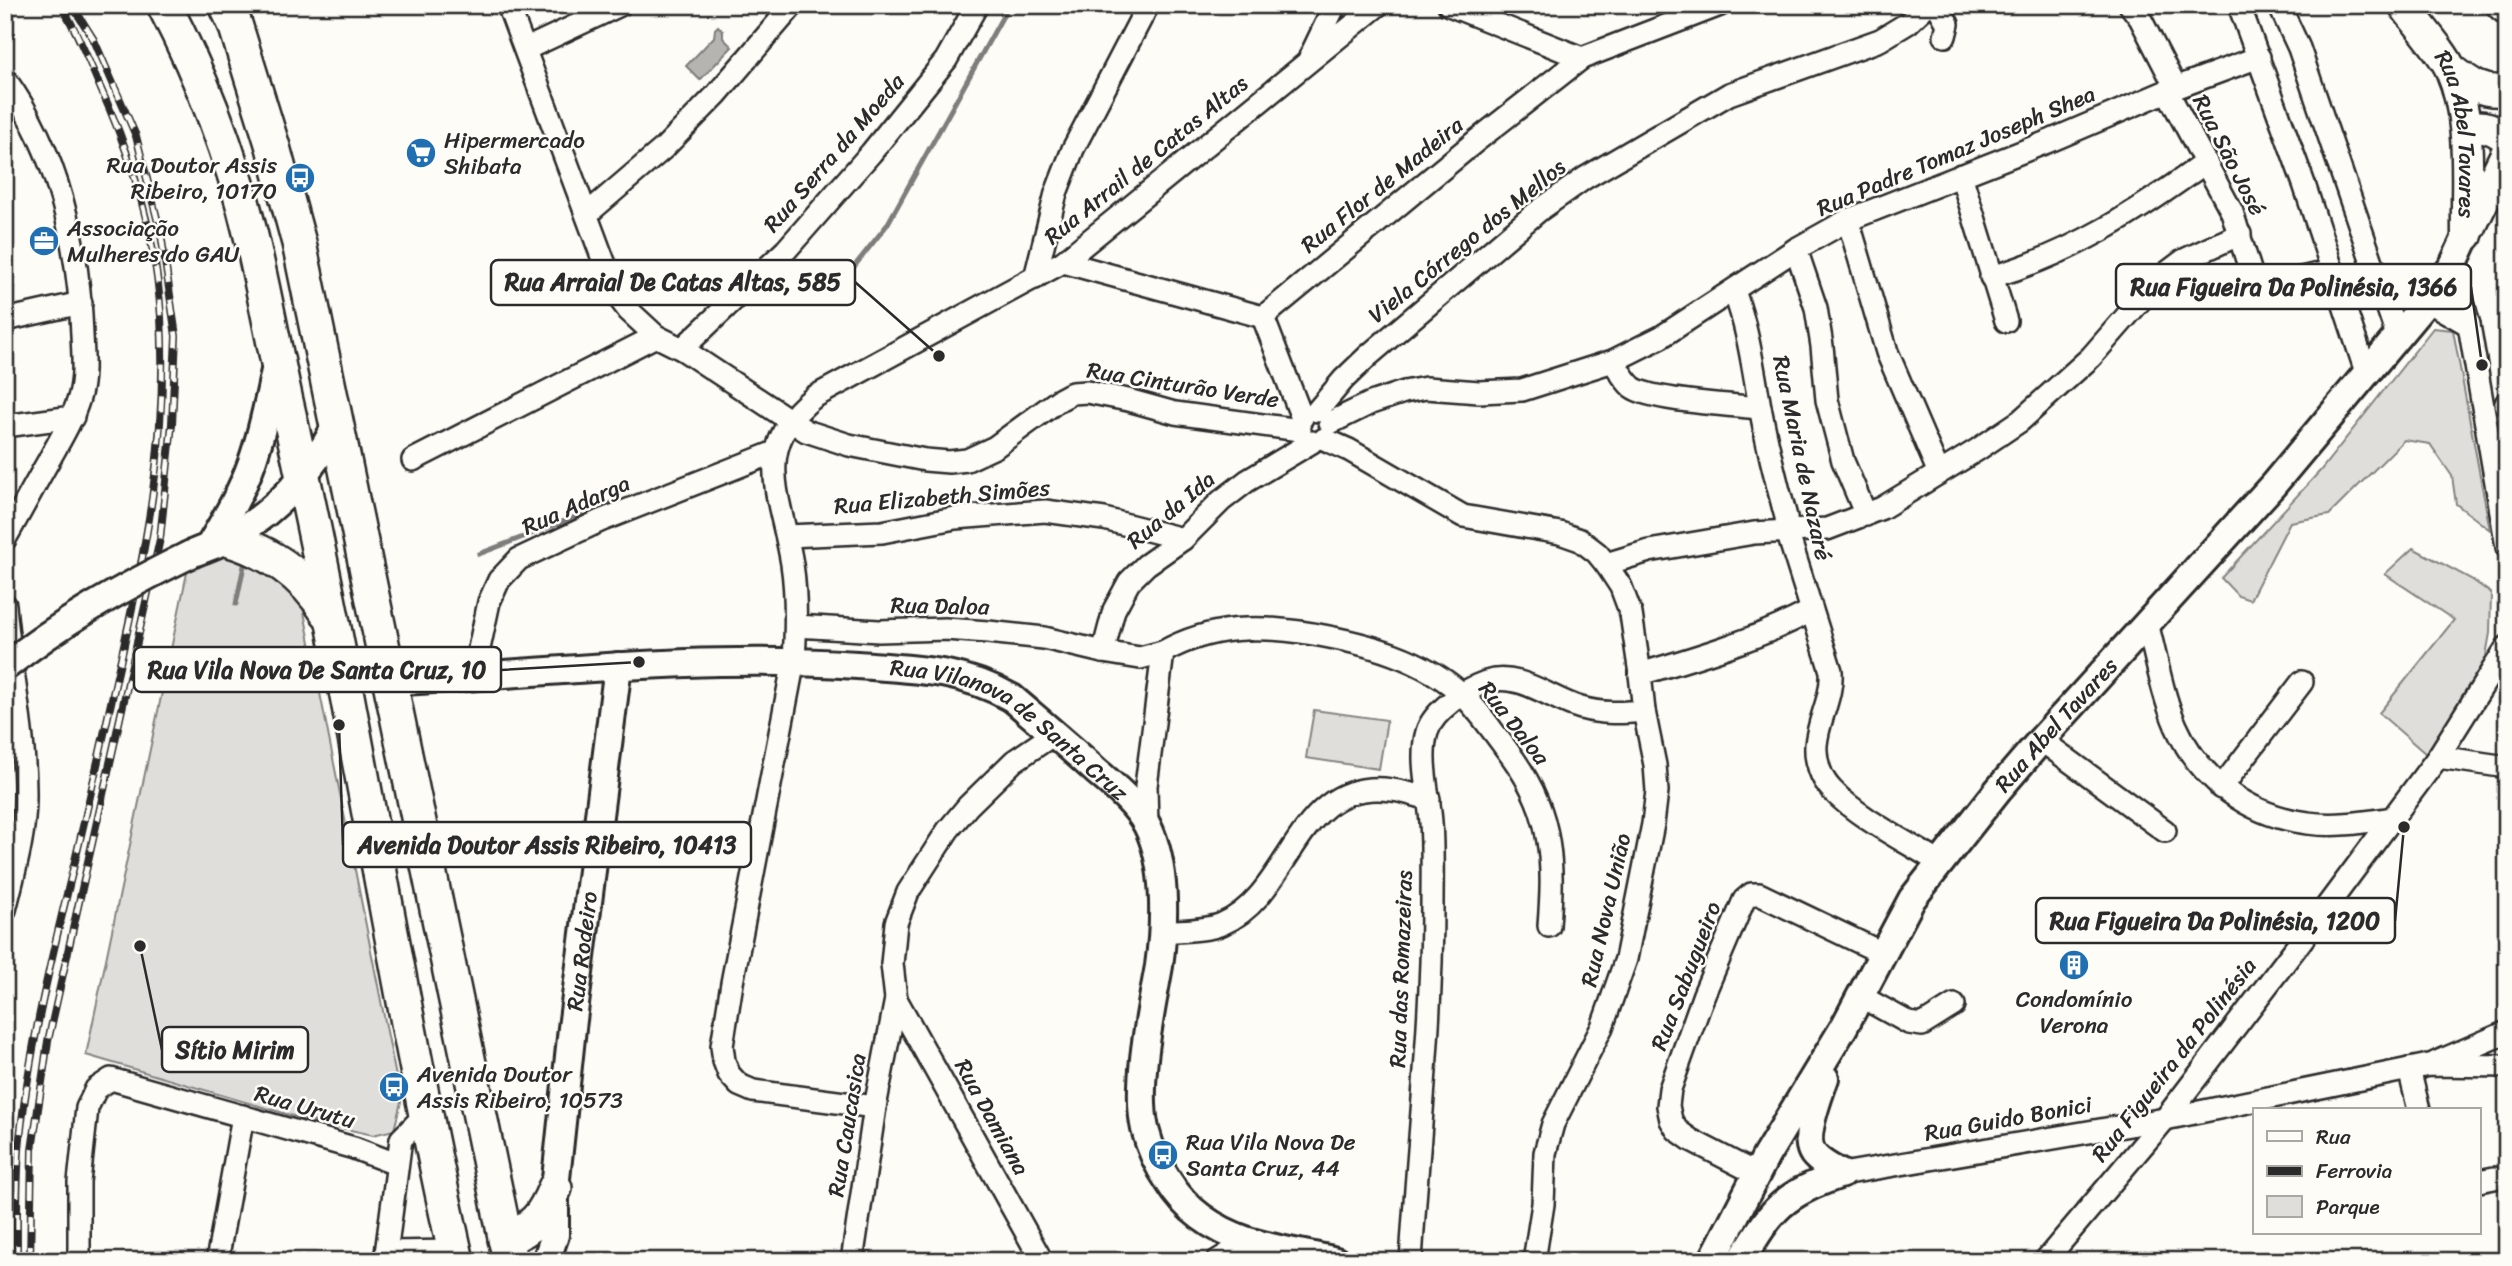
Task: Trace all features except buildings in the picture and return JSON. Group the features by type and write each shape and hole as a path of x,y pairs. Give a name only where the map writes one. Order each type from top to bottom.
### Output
{"main road":[{"path":"164,5 185,20 251,234 304,476 425,1115 456,1256"},
{"path":"206,5 217,17 253,83"},
{"name":"Rua Abel Tavares","path":"2404,5 2451,69 2466,129 2467,235"},
{"path":"2502,5 2507,9"},
{"path":"231,12 299,243 508,1250"},
{"path":"2451,69 2483,90 2507,90"},
{"path":"2466,129 2474,126 2488,128 2507,139"},
{"name":"Rua Abel Tavares","path":"2467,235 2507,152"},
{"path":"209,546 246,545 285,565 303,580 331,617"},
{"path":"354,737 358,715 365,700 376,688 389,682"},
{"path":"508,1250 546,1209 555,1188"}],"street":[{"name":"Rua Cinturão Verde","path":"508,5 617,294 629,311 656,336 682,349 806,432 849,445 925,460 967,460 995,447 1045,409 1072,393 1087,392 1175,413 1314,427 1463,516 1560,533 1580,540 1606,564"},
{"path":"526,49 620,5"},
{"path":"587,214 664,148 716,95 793,5"},
{"name":"Rua Serra da Moeda","path":"682,349 786,250 870,153 946,60 977,5"},
{"path":"1035,278 1056,193 1073,149 1148,5"},
{"path":"1306,64 1335,5"},
{"name":"Rua Arrail de Catas Altas","path":"775,452 790,422 814,397 1063,262 1378,5"},
{"path":"1449,5 1583,58"},
{"name":"Rua Flor de Madeira","path":"1263,317 1476,141 1583,58 1720,5"},
{"name":"Viela Córrego dos Mellos","path":"1314,427 1344,379 1368,356 1537,212 1585,178 1729,94 1880,40 1908,23 1927,5"},
{"path":"1937,5 1948,24 1945,36"},
{"name":"Rua São José","path":"2130,5 2140,18 2171,89 2232,212 2256,289 2332,271"},
{"path":"2239,5 2304,184 2366,372"},
{"path":"2279,5 2304,60 2398,335"},
{"name":"Rua Padre Tomaz Joseph Shea","path":"1314,427 1404,392 1426,388 1479,392 1522,390 1613,361 1661,337 1796,249 1848,220 2052,140 2171,89 2259,57"},
{"path":"5,79 32,120 49,160 68,222 81,303 83,376 73,417 7,534"},
{"path":"1991,278 2039,263 2114,226 2206,162"},
{"path":"1961,175 2006,320"},
{"path":"1848,220 1887,352 1939,473"},
{"path":"1606,564 1649,551 1754,533 1827,529 1882,508 2005,432 2091,357 2160,278 2184,260 2240,234"},
{"name":"Rua Abel Tavares","path":"1712,1261 1757,1174 1844,1027 1912,899 2041,740 2273,485 2427,301 2453,265 2467,235"},
{"name":"Rua Maria de Nazaré","path":"1796,249 1815,308 1830,415 1843,461 1866,515"},
{"path":"1063,262 1263,317 1314,427"},
{"path":"2453,265 2469,325 2503,504 2507,547"},
{"name":"Rua Maria de Nazaré","path":"1734,291 1755,367 1760,408 1787,531 1827,654 1832,681 1815,746 1821,775 1830,789 1851,807 1940,863"},
{"path":"2427,301 2469,325"},
{"path":"5,320 81,303"},
{"path":"413,460 656,336"},
{"path":"209,546 252,463 277,361"},
{"path":"1613,361 1625,380 1651,396 1760,408"},
{"path":"5,426 73,417"},
{"path":"9,671 62,625 143,578 209,546 274,505 304,476 322,452 336,426"},
{"name":"Rua da Ida","path":"1103,652 1114,610 1129,582 1146,565 1183,539 1234,491 1314,427"},
{"path":"775,452 777,501 793,565 796,626 794,660 732,983 722,1046 723,1061 739,1086 753,1091 875,1107"},
{"name":"Rua Adarga","path":"473,677 489,602 499,580 519,559 600,521 775,452"},
{"name":"Rua Elizabeth Simões","path":"787,536 882,532 955,519 1045,511 1104,519 1183,539"},
{"name":"Rua Nova União","path":"1535,1261 1545,1153 1553,1124 1609,1008 1626,959 1657,791 1631,614 1621,587 1606,564"},
{"path":"5,605 9,671 24,759 25,799 22,836 11,868 5,910"},
{"path":"1640,674 1712,652 1790,622 1811,611"},
{"path":"2147,623 2176,725 2196,763 2221,788 2262,812 2307,823 2355,823 2393,818"},
{"name":"Rua Daloa","path":"796,626 879,631 945,629 1012,634 1140,657 1163,652 1200,634 1230,628 1286,629 1350,640 1388,652 1418,665 1463,695 1514,758 1532,788 1542,812 1548,840 1551,867 1549,926"},
{"name":"Rua Figueira da Polinésia","path":"2045,1261 2165,1119 2393,818 2438,757 2507,647"},
{"path":"1147,826 1146,786 1163,652"},
{"name":"Rua Vilanova de Santa Cruz","path":"389,682 618,666 794,660 933,671 989,685 1012,698 1130,801 1147,826 1161,871 1164,932 1148,1033 1142,1097 1145,1127 1151,1148 1177,1195 1195,1214 1218,1228 1249,1241 1336,1261"},
{"name":"Rua Rodeiro","path":"546,1261 557,1248 555,1188 572,1028 618,666"},
{"name":"Rua das Romazeiras","path":"1411,1261 1432,929 1431,824 1425,758 1427,732 1432,720 1440,710 1486,682 1505,680 1515,681 1595,712 1644,711"},
{"path":"2221,788 2302,682"},
{"path":"896,999 892,964 897,923 908,891 922,867 948,830 992,781 1014,761 1054,734"},
{"path":"2041,740 2165,831"},
{"path":"2438,757 2507,767"},
{"path":"1164,932 1220,925 1243,912 1268,885 1312,819 1342,795 1363,789 1392,790 1429,799"},
{"name":"Rua Sabugueiro","path":"1757,1174 1703,1147 1677,1130 1671,1120 1668,1106 1670,1089 1704,994 1744,900 1751,894 1759,894 1882,953"},
{"path":"1860,996 1909,1023 1922,1025 1954,1005"},
{"name":"Rua Caucasica","path":"852,1261 875,1107 896,999"},
{"name":"Rua Damiana","path":"896,999 1042,1261"},
{"path":"1842,1174 1814,1155 1808,1146 1811,1125 1844,1027"},
{"name":"Rua Guido Bonici","path":"1842,1174 2165,1119 2419,1067 2507,1032"},
{"name":"Rua Guido Bonici","path":"2419,1067 2507,1066"},
{"path":"2419,1067 2420,1108"},
{"name":"Rua Urutu","path":"79,1261 79,1182 87,1108 96,1089 111,1079 354,1148 396,1164"},
{"path":"425,1115 401,1139 386,1256 456,1256"},
{"path":"217,1261 243,1116"},
{"path":"1741,1261 1774,1209 1810,1185 1842,1174"},
{"path":"1217,1261 1249,1241"}],"green space":[{"path":"2433,328 2453,330 2490,530 2456,504 2452,476 2430,444 2404,440 2329,515 2290,522 2250,600 2238,596 2221,578 2320,471"},
{"path":"2413,548 2471,579 2491,593 2490,633 2483,673 2426,754 2379,713 2454,620 2385,574"},
{"path":"266,554 301,597 401,1102 394,1130 373,1135 310,1121 86,1055 188,568 228,555"},
{"path":"1314,710 1387,720 1379,769 1306,758"}],"shaded area":[{"path":"718,26 723,31 723,38 732,47 700,80 686,66 714,37"}],"waterway":[{"path":"849,273 887,225 1009,5"},
{"path":"479,554 614,502"},
{"path":"236,604 245,561"}],"railway":[{"path":"17,1261 19,1153 24,1103 50,966 137,586 158,454 161,409 161,317 154,258 141,199 112,114 61,5"},
{"path":"30,1261 32,1150 48,1041 160,539 172,424 176,336 161,234 136,136 94,40 72,5"}],"place":[{"name":"Hipermercado Shibata","path":"421,153"},
{"name":"Rua Doutor Assis Ribeiro, 10170","path":"300,178"},
{"name":"Associação Mulheres do GAU","path":"44,241"},
{"name":"Rua Arraial De Catas Altas, 585","path":"939,356"},
{"name":"Rua Figueira Da Polinésia, 1366","path":"2482,365"},
{"name":"Rua Vila Nova De Santa Cruz, 10","path":"639,662"},
{"name":"Avenida Doutor Assis Ribeiro, 10413","path":"339,725"},
{"name":"Rua Figueira Da Polinésia, 1200","path":"2404,827"},
{"name":"Sítio Mirim","path":"140,946"},
{"name":"Condomínio Verona","path":"2074,965"},
{"name":"Avenida Doutor Assis Ribeiro, 10573","path":"394,1087"},
{"name":"Rua Vila Nova De Santa Cruz, 44","path":"1163,1155"}]}
